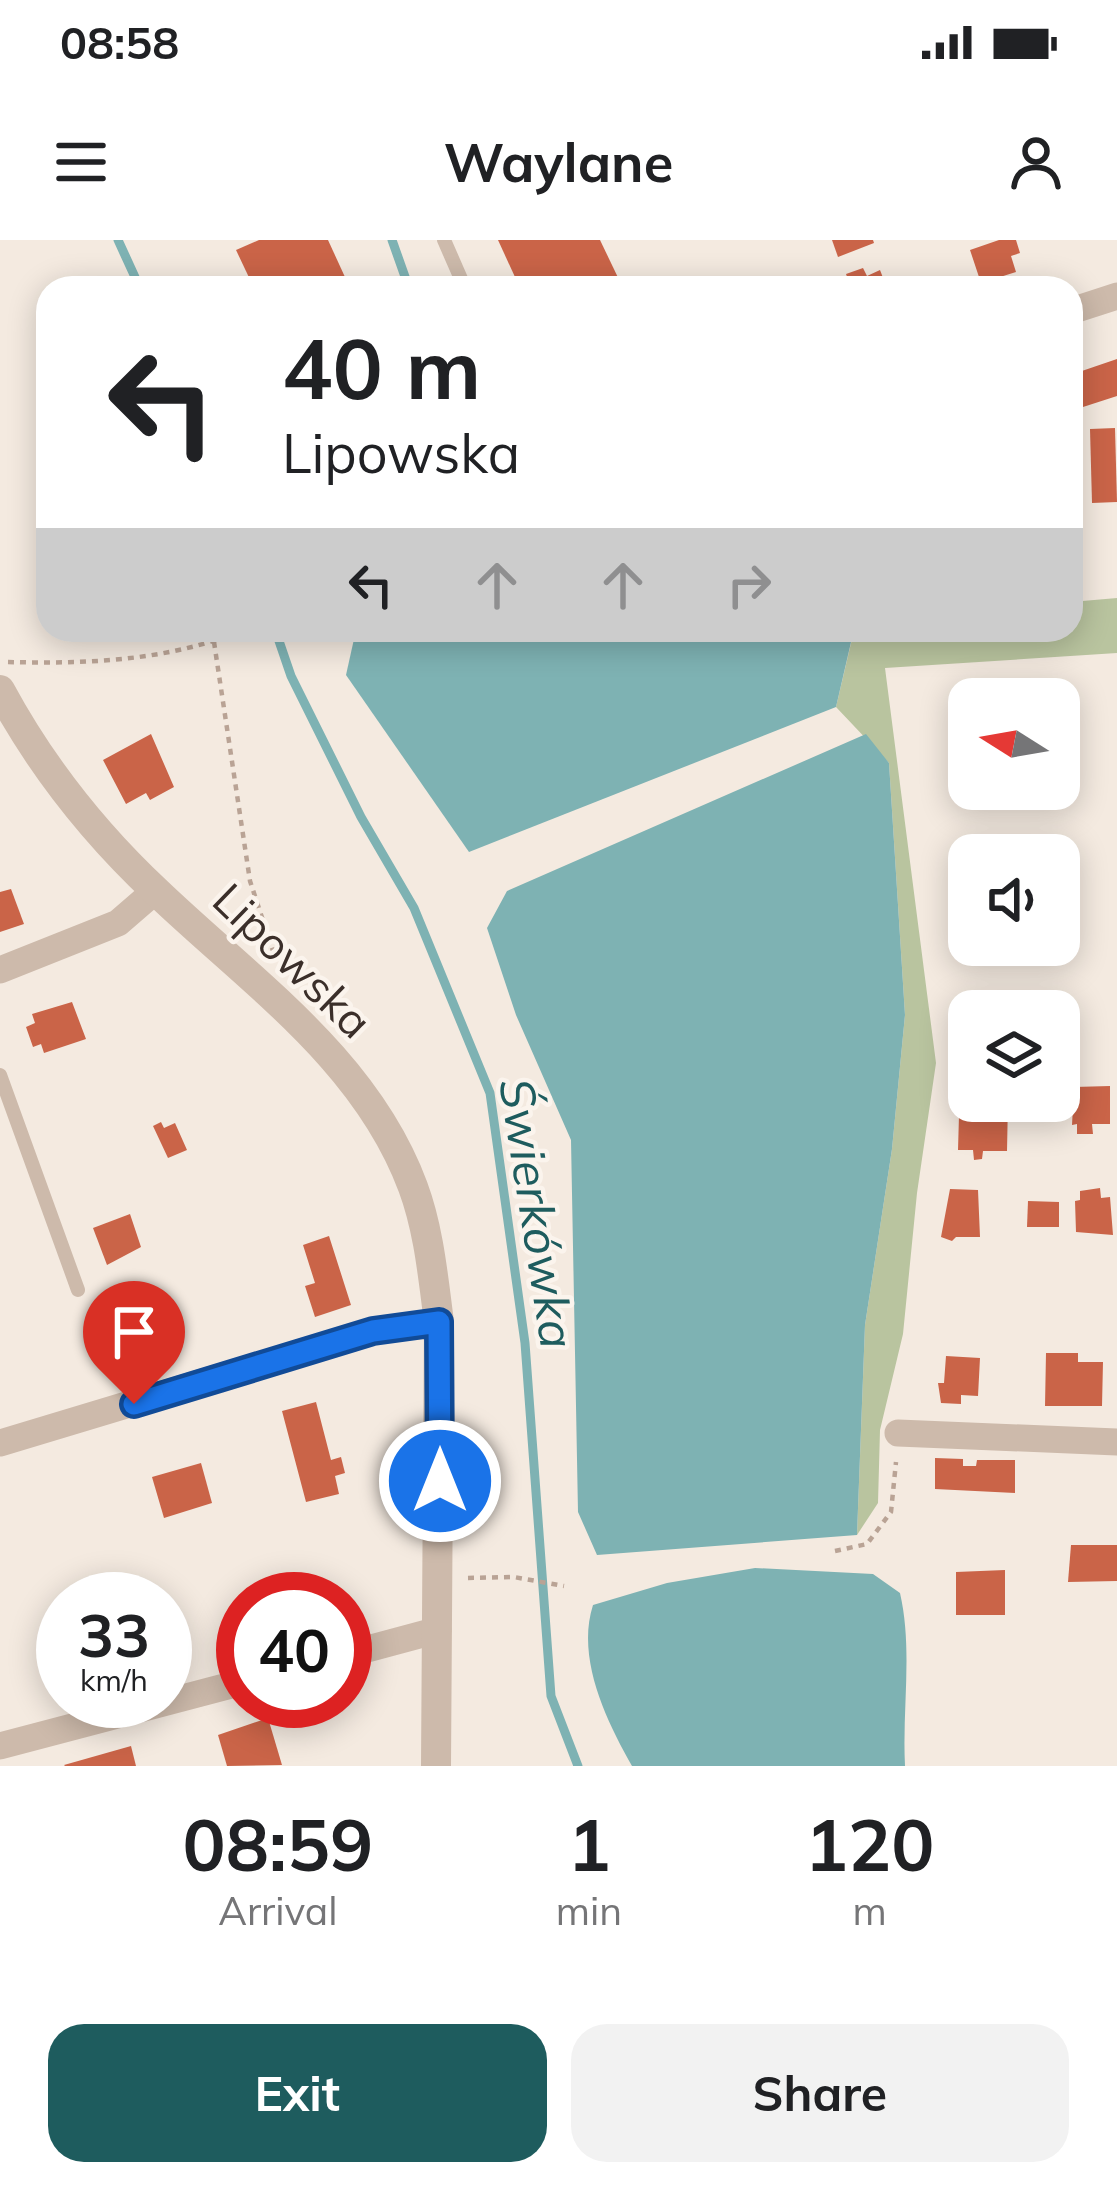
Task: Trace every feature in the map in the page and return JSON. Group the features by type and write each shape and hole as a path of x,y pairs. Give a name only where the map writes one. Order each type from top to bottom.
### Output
{"street":[{"path":"1083,307 1117,296"},
{"name":"Lipowska","path":"2,700 66,794 155,891 296,1017 342,1067 383,1124 414,1187 439,1322 436,1766"},
{"path":"0,970 118,923 155,891"},
{"path":"0,1443 373,1331 439,1322"},
{"path":"898,1432 1117,1442"},
{"path":"372,1647 437,1630"},
{"path":"0,1746 216,1689"}],"lane":[{"path":"444,240 460,276"},
{"path":"0,1075 78,1290"}],"path":[{"path":"0,662 97,664 214,643 250,881 280,971"},
{"path":"836,1551 867,1544 891,1512 898,1432"},
{"path":"452,1578 514,1577 564,1586"}],"green space":[{"path":"1117,598 1117,653 885,668 936,1063 903,1334 880,1430 878,1503 857,1535 865,1325 892,1149 905,1015 889,763 836,707 851,642 1083,642 1083,601"}],"water":[{"path":"353,642 851,642 836,707 469,852 346,675"},
{"path":"866,734 889,763 905,1015 892,1149 865,1325 857,1535 597,1555 578,1512 571,1140 516,1015 487,928 507,891"},
{"path":"755,1568 873,1574 900,1593 907,1657 905,1766 632,1766 596,1688 588,1646 593,1605 667,1583"}],"building":[{"path":"259,240 328,240 344,276 248,276 236,250"},
{"path":"498,240 600,240 617,276 514,276"},
{"path":"832,240 873,240 874,243 838,257"},
{"path":"999,240 1016,240 1020,253 1011,256 1016,272 979,276 970,250"},
{"path":"863,268 867,276 847,276"},
{"path":"1117,359 1117,396 1083,407 1083,371"},
{"path":"1115,428 1117,502 1092,503 1090,429"},
{"path":"151,734 174,787 150,800 146,793 126,804 103,760"},
{"path":"11,889 24,924 0,932 0,892"},
{"path":"72,1002 86,1039 44,1053 41,1044 33,1047 26,1027 35,1023 32,1014"},
{"path":"1110,1086 1110,1124 1092,1124 1093,1134 1077,1134 1077,1124 1072,1125 1080,1122 1080,1087"},
{"path":"161,1122 164,1128 175,1123 187,1150 168,1158 153,1126"},
{"path":"959,1122 1008,1122 1007,1151 983,1151 982,1159 974,1160 973,1150 958,1150"},
{"path":"1100,1188 1101,1198 1110,1197 1113,1235 1076,1232 1075,1201 1080,1200 1080,1191"},
{"path":"950,1189 978,1190 980,1237 952,1241 941,1237"},
{"path":"1028,1201 1059,1202 1059,1227 1027,1227"},
{"path":"130,1214 141,1247 107,1265 93,1228"},
{"path":"329,1236 351,1305 315,1317 305,1286 315,1283 303,1245"},
{"path":"1046,1353 1078,1353 1078,1362 1103,1362 1102,1406 1045,1406"},
{"path":"946,1356 980,1358 978,1396 961,1395 961,1404 941,1403 938,1383 944,1383"},
{"path":"316,1402 331,1460 341,1457 345,1473 335,1476 339,1494 306,1502 282,1411"},
{"path":"935,1458 963,1459 963,1466 976,1466 977,1460 1015,1460 1015,1493 935,1489"},
{"path":"201,1463 212,1503 164,1518 152,1477"},
{"path":"1071,1545 1117,1545 1117,1581 1068,1582"},
{"path":"1005,1570 1005,1615 956,1615 956,1572"},
{"path":"239,1728 271,1728 282,1765 227,1766 218,1735"},
{"path":"131,1746 136,1766 64,1765"}],"waterway":[{"name":"Świerkówka","path":"118,240 134,276"},
{"path":"392,240 405,276"},
{"name":"Świerkówka","path":"279,642 291,676 361,817 414,908 490,1093 525,1343 551,1696 578,1766"}],"route":[{"path":"134,1404 373,1331 439,1322 440,1481"}]}
